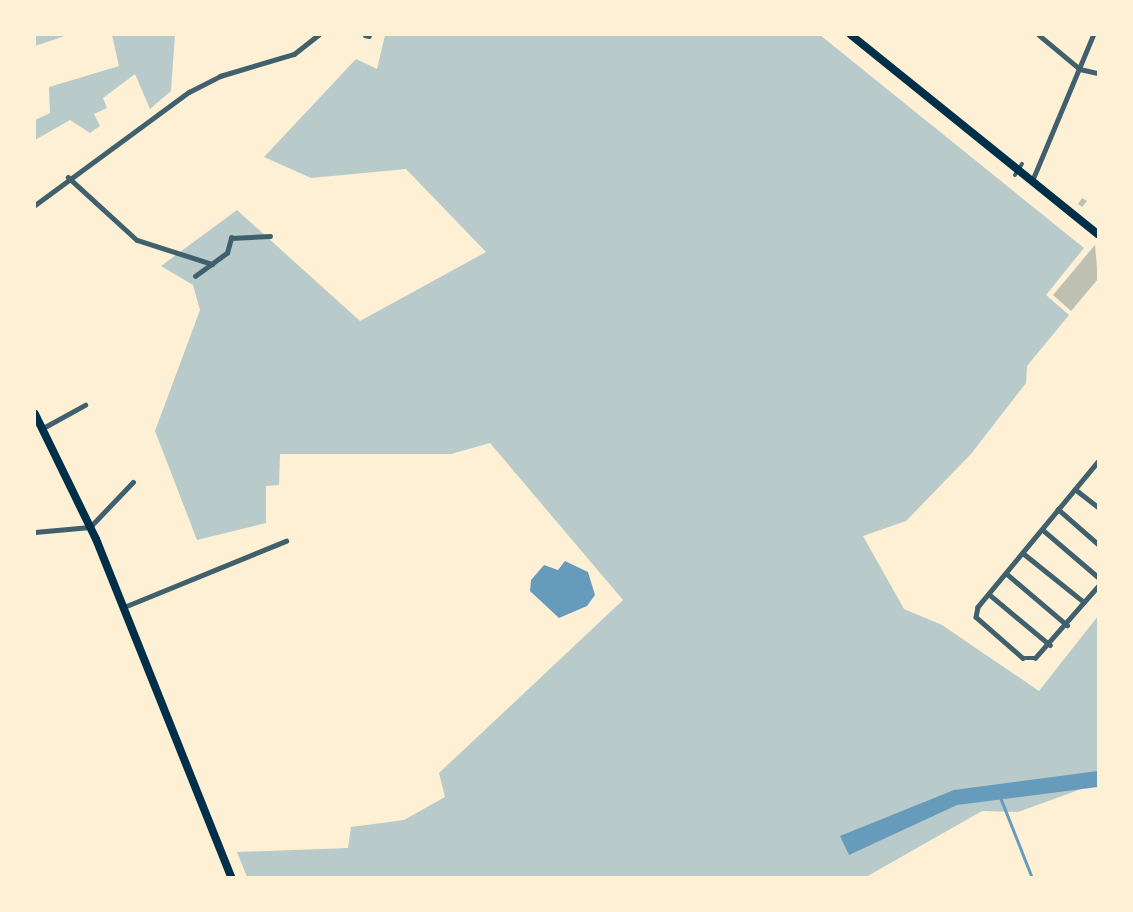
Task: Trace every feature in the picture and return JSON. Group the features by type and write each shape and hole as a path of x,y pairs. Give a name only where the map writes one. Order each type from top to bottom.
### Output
{"main road":[{"path":"851,35 1098,234"},
{"path":"35,414 90,527 124,607 231,877"}],"street":[{"path":"35,205 68,177 189,92 220,76 294,54 318,35"},
{"path":"1039,35 1080,69 1098,73"},
{"path":"1032,181 1093,35"},
{"path":"68,177 137,240 212,264"},
{"path":"195,276 227,253 231,238 270,236"},
{"path":"43,428 85,405"},
{"path":"1098,462 1096,469 1075,488 990,595 976,617 1022,658 1035,658 1050,645 1098,586"},
{"path":"35,532 90,527 133,482"},
{"path":"1075,488 1098,507"},
{"path":"1058,509 1098,544"},
{"path":"1042,530 1098,576"},
{"path":"124,607 286,541"},
{"path":"1023,553 1084,602"},
{"path":"1007,574 1067,625"},
{"path":"990,595 1050,645"}],"shaded area":[{"path":"35,35 68,35 35,46"},
{"path":"112,35 175,35 171,91 150,109 135,74 103,98 107,108 94,114 100,126 90,133 70,120 35,140 35,120 50,113 49,87 119,66"},
{"path":"385,35 820,35 1084,248 1046,295 1069,315 1027,366 1026,383 971,454 906,521 863,536 904,609 942,625 1039,691 1098,616 1098,783 1018,812 982,811 866,877 247,877 237,852 348,848 351,827 404,820 445,797 439,773 623,600 490,443 451,454 280,454 279,485 266,486 266,523 197,540 155,431 200,310 193,285 161,266 237,210 360,321 486,252 406,169 311,178 264,157 356,59 377,69"}],"water":[{"path":"565,561 588,572 595,595 587,606 559,618 530,591 531,580 544,565 558,570"},
{"path":"1098,771 1098,787 957,805 849,855 840,836 954,790"}],"building":[{"path":"1082,198 1087,201 1082,207 1078,204"},
{"path":"1095,245 1098,279 1071,311 1053,295"}],"waterway":[{"path":"1000,796 1032,877"}]}
